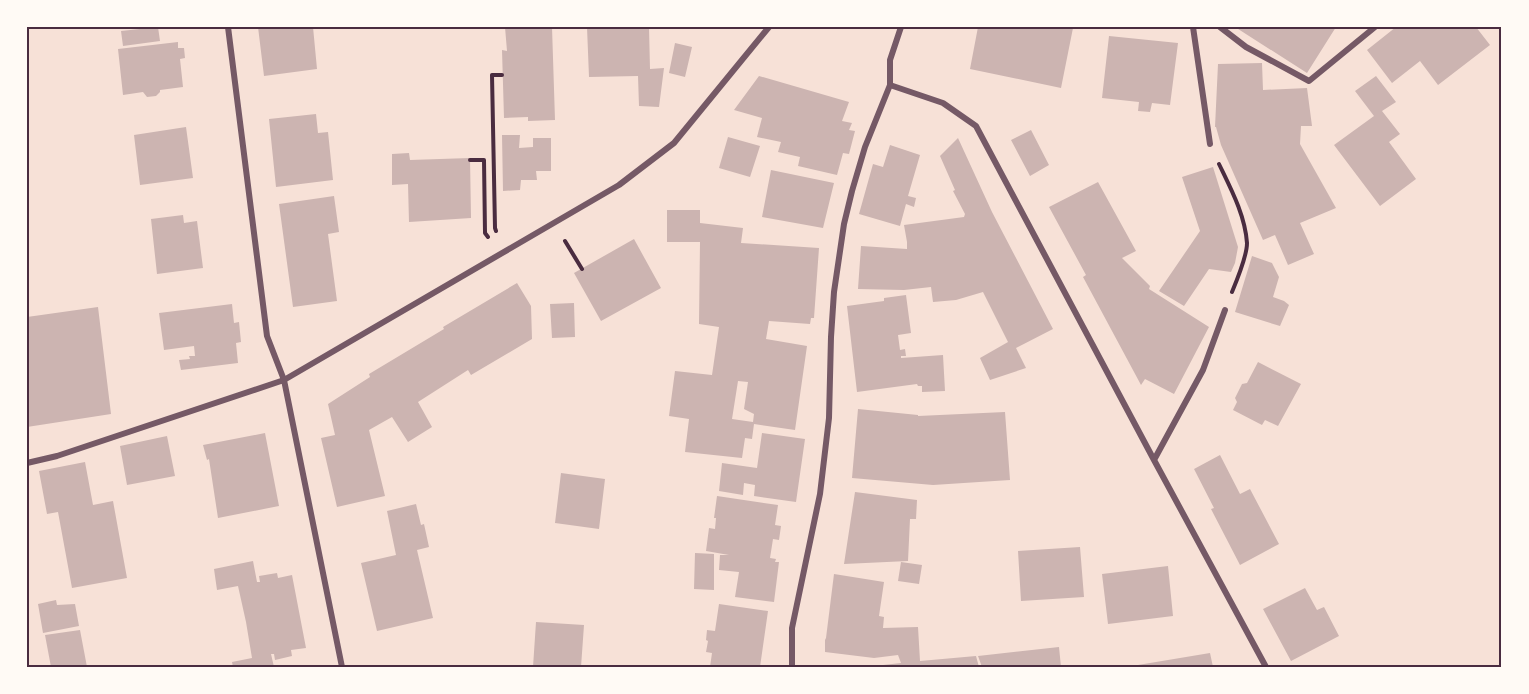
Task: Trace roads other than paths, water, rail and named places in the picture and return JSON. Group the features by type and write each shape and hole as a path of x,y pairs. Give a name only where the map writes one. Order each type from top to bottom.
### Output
{"street":[{"path":"228,27 267,336 284,380 342,667"},
{"path":"27,463 57,456 284,380 619,186 674,143 769,27"},
{"path":"792,667 792,628 820,494 830,418 834,292 844,224 865,147 890,85 890,60 901,27"},
{"path":"1193,27 1210,144"},
{"path":"1220,27 1246,47 1309,81 1375,27"},
{"path":"890,85 943,103 976,126 1266,667"},
{"path":"1154,460 1203,370 1225,310"}]}
